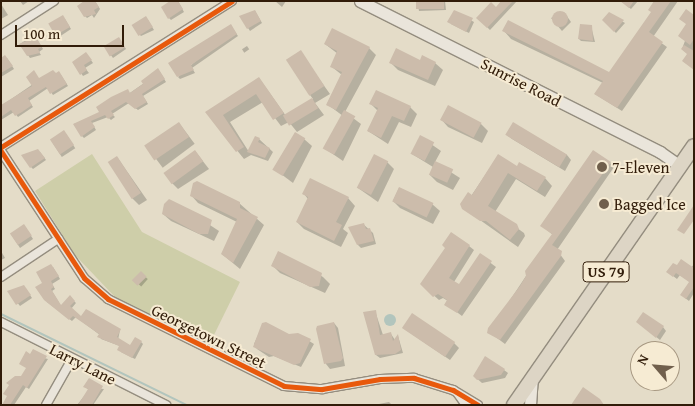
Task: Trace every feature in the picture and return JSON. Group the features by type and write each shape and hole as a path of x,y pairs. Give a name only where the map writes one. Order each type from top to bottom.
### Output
{"highway":[{"name":"US 79","path":"514,405 694,146"}],"main road":[{"name":"Sunrise Road","path":"360,1 660,152 680,166"},
{"path":"530,405 532,377"}],"street":[{"path":"1,35 54,1"},
{"path":"1,149 232,1"},
{"name":"Georgetown Street","path":"1,149 58,240 88,283 108,299 278,384 296,389 322,390 380,379 414,378 457,392 478,405"},
{"path":"1,277 58,240"},
{"name":"Larry Lane","path":"1,322 166,405"},
{"path":"46,405 72,359"},
{"path":"457,392 466,405"}],"green space":[{"path":"92,154 142,232 240,282 211,341 206,343 115,297 75,255 35,191"}],"shaded area":[{"path":"390,314 396,320 390,326 384,320"}],"building":[{"path":"84,1 95,1 99,7 94,10 96,14 84,17 77,6"},
{"path":"170,1 178,1 183,9 168,19 161,7"},
{"path":"416,1 444,1 444,9 416,9"},
{"path":"501,1 513,1 487,28 476,18 491,2 496,7"},
{"path":"620,1 634,1 629,8"},
{"path":"654,1 671,1 649,32 663,42 617,108 594,94 603,81 502,31 508,20 609,72 651,12 648,10"},
{"path":"686,9 694,15 694,39 690,45 678,36 686,24 679,19"},
{"path":"255,10 261,21 247,29 239,16"},
{"path":"454,10 473,18 466,32 447,22"},
{"path":"557,11 563,11 568,16 566,25 557,27 552,22 552,16"},
{"path":"609,12 624,20 614,32 602,20"},
{"path":"63,15 70,27 55,36 48,24"},
{"path":"146,16 153,27 138,36 132,25"},
{"path":"231,24 237,34 191,65 194,70 177,77 168,63"},
{"path":"580,24 592,25 593,41 578,39"},
{"path":"332,28 370,47 336,110 326,105 342,72 330,67 337,51 324,44"},
{"path":"36,37 42,47 38,49 40,53 27,56 19,44"},
{"path":"119,37 125,47 110,57 104,46"},
{"path":"684,45 694,51 694,70 682,61 687,54 681,49"},
{"path":"396,48 420,60 422,55 436,62 428,80 389,63"},
{"path":"301,50 324,86 309,96 286,60"},
{"path":"86,52 92,60 84,65 87,70 80,75 72,62"},
{"path":"5,55 13,66 1,73 1,58"},
{"path":"158,68 165,79 142,94 147,102 135,109 126,102 111,111 114,115 108,119 105,115 91,121 95,127 81,137 73,124 99,112 96,107 111,97 128,89 130,93 143,84 141,81"},
{"path":"34,70 39,78 53,70 56,73 59,71 67,84 50,94 46,87 28,98 32,105 22,112 15,116 11,110 1,117 1,105 32,86 26,77"},
{"path":"259,77 284,113 273,120 256,94 223,115 244,147 236,152 205,112"},
{"path":"376,90 411,106 404,121 392,116 381,138 367,131 378,108 369,104"},
{"path":"312,98 318,108 289,126 283,116"},
{"path":"448,105 482,123 474,138 440,120"},
{"path":"344,110 355,116 334,155 323,148"},
{"path":"179,122 189,137 154,160 144,145"},
{"path":"513,122 567,154 559,167 505,135"},
{"path":"64,130 74,145 60,154 50,140"},
{"path":"295,132 305,138 283,176 272,170"},
{"path":"420,135 434,142 425,161 410,154"},
{"path":"255,136 260,138 258,142 270,148 265,158 247,152"},
{"path":"38,149 45,158 30,168 21,155"},
{"path":"195,150 203,161 172,184 163,173"},
{"path":"593,150 611,162 552,245 562,251 561,256 500,340 487,333 488,328 520,286 526,276 525,271 552,234 540,226"},
{"path":"374,154 388,161 371,195 357,188"},
{"path":"498,154 517,166 519,162 546,177 537,191 508,173 488,206 517,224 519,229 510,240 486,221 480,221 462,209 460,204 468,192 472,195"},
{"path":"117,156 141,193 132,199 108,162"},
{"path":"435,161 453,169 447,183 429,175"},
{"path":"310,178 349,197 336,222 342,225 334,241 296,222 308,197 302,194"},
{"path":"197,181 240,202 240,208 258,217 233,263 221,254 237,219 190,196 193,183"},
{"path":"399,187 433,203 427,218 392,202"},
{"path":"169,199 212,220 208,234 199,234 162,214 164,204"},
{"path":"694,205 694,220 684,234 677,230"},
{"path":"364,223 366,229 370,228 374,241 357,245 348,227"},
{"path":"24,224 32,236 18,245 10,234"},
{"path":"451,232 470,245 449,278 459,284 480,253 492,261 457,313 444,305 447,300 438,294 433,297 420,284 445,248 442,245"},
{"path":"278,251 322,273 319,286 310,287 271,266"},
{"path":"681,259 694,268 694,287 686,299 680,295 689,282 676,273 673,277 666,272 673,263 677,265"},
{"path":"51,264 59,276 51,281 54,287 51,289 61,305 70,295 75,301 70,306 81,316 86,309 121,329 117,337 130,345 135,337 142,341 132,358 117,350 119,346 97,337 99,334 73,316 69,320 44,300 35,287 42,283 36,272"},
{"path":"141,271 147,277 137,286 132,280"},
{"path":"24,285 31,295 16,305 7,291"},
{"path":"376,310 380,335 391,332 393,341 398,334 401,350 395,354 375,355 363,312"},
{"path":"643,312 664,326 656,338 636,322"},
{"path":"412,313 455,342 445,357 402,328"},
{"path":"266,322 289,334 298,333 311,339 300,363 294,365 253,347 262,323"},
{"path":"334,322 343,358 341,361 324,364 316,329 317,326"},
{"path":"33,349 47,356 27,388 23,385 10,405 2,405 7,396 3,394 9,385 6,383 15,376 21,376 26,368 19,364 26,351 30,354"},
{"path":"485,356 505,369 501,375 477,380 473,376"},
{"path":"89,378 103,386 92,405 78,405 88,389 83,387"},
{"path":"583,387 600,399 604,405 571,405"}],"waterway":[{"path":"1,314 187,405"}],"cycle path":[{"path":"1,147 232,1"},
{"path":"1,151 84,278 108,299 284,386 322,389 380,379 414,378 453,390 478,405"}],"place":[{"name":"7-Eleven","path":"602,167"},
{"name":"Bagged Ice","path":"604,204"}]}
